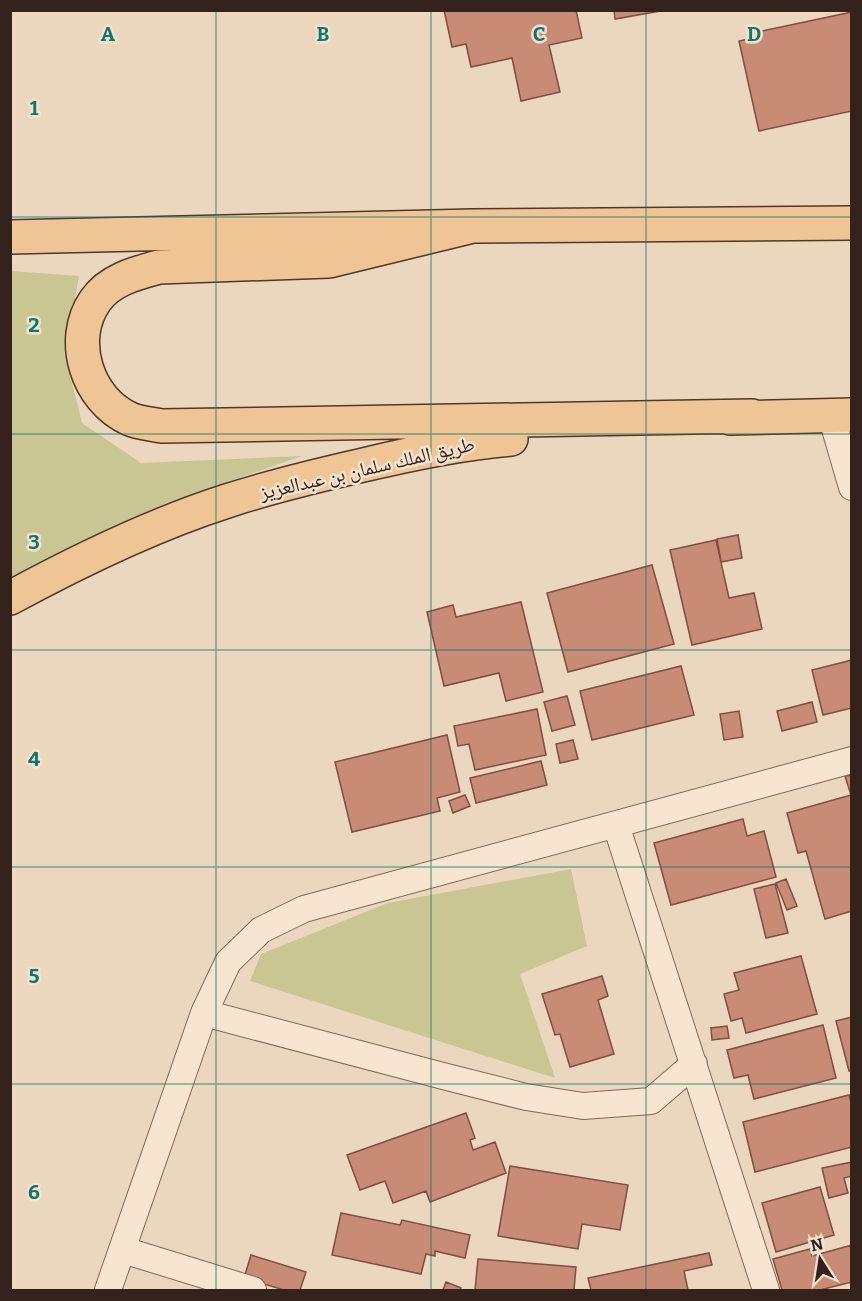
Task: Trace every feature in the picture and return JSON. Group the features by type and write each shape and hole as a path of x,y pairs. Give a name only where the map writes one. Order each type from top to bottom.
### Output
{"main road":[{"path":"10,237 473,226 852,223"},
{"path":"473,226 329,261 159,267 135,273 115,283 95,300 85,321 82,347 87,373 97,392 111,407 130,420 161,426 752,416"},
{"name":"طريق الملك سلمان بن عبدالعزيز","path":"10,598 129,538 226,501 310,477 407,454 485,441 752,416 841,415"}],"street":[{"path":"841,415 852,487"},
{"path":"108,1290 204,1013 228,962 261,930 304,909 852,760"},
{"path":"616,825 766,1290"},
{"path":"204,1013 516,1094 583,1106 651,1101 694,1065"},
{"path":"123,1250 253,1290"}],"shaded area":[{"path":"11,271 79,276 65,355 82,423 141,463 302,456 164,504 11,583"},
{"path":"571,869 587,946 520,974 555,1078 250,981 261,954 388,903"}],"building":[{"path":"444,10 576,10 582,38 549,45 560,92 521,101 512,58 471,67 466,44 452,47"},
{"path":"614,10 660,10 660,11 615,19"},
{"path":"852,12 852,111 759,131 739,41 753,38 752,33"},
{"path":"738,535 742,558 721,562 717,539"},
{"path":"716,540 729,598 754,593 762,629 692,645 670,550"},
{"path":"652,565 674,644 568,672 547,593"},
{"path":"521,602 543,692 506,701 499,673 444,686 427,612 453,605 456,617"},
{"path":"852,660 852,708 823,715 812,670"},
{"path":"681,666 694,715 592,740 580,691"},
{"path":"567,696 575,725 552,731 544,702"},
{"path":"812,702 817,722 782,731 777,711"},
{"path":"537,709 546,755 475,770 469,744 458,746 454,726"},
{"path":"739,711 743,737 724,740 720,714"},
{"path":"447,735 460,792 437,798 440,811 352,832 335,762"},
{"path":"573,740 578,759 560,763 556,744"},
{"path":"541,761 547,785 476,803 470,778"},
{"path":"852,775 852,911 825,919 806,851 798,853 787,813 851,795 845,776"},
{"path":"465,795 470,806 453,813 449,801"},
{"path":"743,819 747,836 764,831 776,877 671,905 654,843"},
{"path":"786,879 797,906 787,910 776,883"},
{"path":"775,884 788,933 766,938 754,889"},
{"path":"801,956 817,1014 746,1033 742,1018 731,1021 724,994 739,990 734,973"},
{"path":"602,976 608,996 598,1000 614,1054 570,1067 560,1034 555,1035 542,994"},
{"path":"852,1017 852,1070 849,1071 836,1021"},
{"path":"823,1025 836,1078 754,1099 748,1075 734,1078 727,1050"},
{"path":"727,1026 729,1038 712,1040 711,1028"},
{"path":"849,1095 852,1106 852,1147 755,1172 743,1122"},
{"path":"466,1113 475,1138 470,1140 473,1150 495,1142 506,1173 430,1202 426,1191 393,1203 385,1181 360,1190 347,1155"},
{"path":"852,1162 852,1176 844,1178 848,1193 829,1198 822,1168"},
{"path":"510,1166 628,1185 620,1230 582,1224 578,1249 498,1236"},
{"path":"820,1187 834,1235 776,1252 762,1203"},
{"path":"341,1213 400,1225 402,1220 470,1235 465,1258 435,1251 435,1256 426,1254 421,1274 332,1255"},
{"path":"852,1245 852,1282 820,1290 782,1290 773,1259 810,1249 812,1256"},
{"path":"709,1253 712,1265 684,1271 688,1290 591,1290 588,1278"},
{"path":"251,1255 306,1272 300,1290 284,1290 244,1278"},
{"path":"478,1259 576,1267 574,1290 475,1290"},
{"path":"446,1282 461,1288 460,1290 443,1290"}]}
